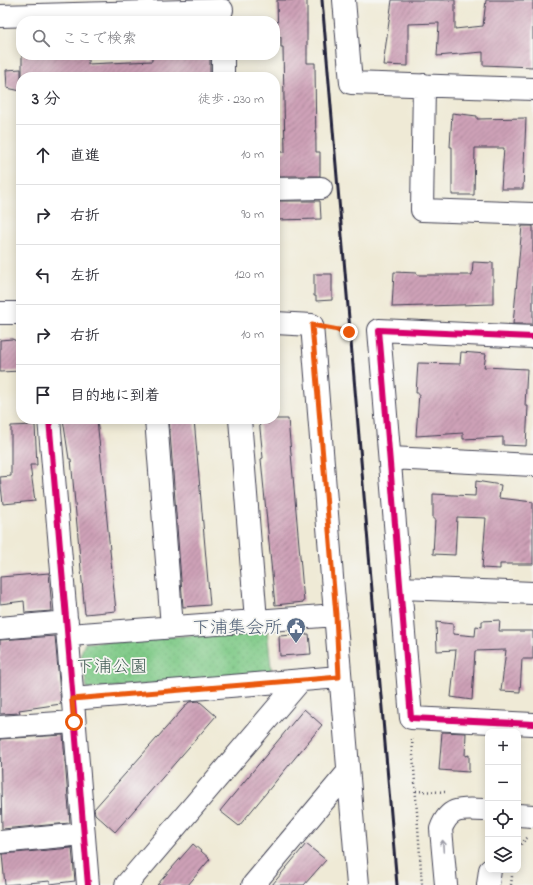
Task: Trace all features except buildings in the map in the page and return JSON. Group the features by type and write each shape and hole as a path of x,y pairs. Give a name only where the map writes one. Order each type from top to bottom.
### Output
{"street":[{"path":"344,0 351,83 533,89"},
{"path":"0,16 222,10"},
{"path":"222,60 223,72"},
{"path":"424,85 422,210 533,214"},
{"path":"280,189 321,188"},
{"path":"0,313 16,313"},
{"path":"280,323 312,325 336,615 339,677 358,885"},
{"path":"533,336 379,330 411,718 533,724"},
{"path":"49,424 68,628 72,699 88,885"},
{"path":"156,424 172,627"},
{"path":"240,424 256,620"},
{"path":"390,458 533,465"},
{"path":"400,588 533,593"},
{"path":"0,628 172,627 336,615"},
{"path":"72,699 339,677"},
{"path":"126,885 300,681"},
{"path":"0,728 74,722"},
{"path":"253,885 348,772"},
{"path":"446,885 441,829 444,821 449,814 456,810 485,810"},
{"path":"521,816 533,816"},
{"path":"0,842 83,834"},
{"path":"488,885 490,873"}],"path":[{"path":"312,325 349,332 379,330"},
{"path":"411,718 422,885"},
{"path":"521,844 531,834 533,834"},
{"path":"511,885 512,873"}],"green space":[{"name":"下浦公園","path":"267,630 272,676 87,689 81,653 85,643"}],"railway":[{"path":"322,0 397,885"}],"cycle path":[{"path":"533,337 379,330 411,718 533,724"},
{"path":"49,424 88,885"}],"place":[{"name":"下浦集会所","path":"296,644"}],"route":[{"path":"74,722 72,699 339,677 336,615 312,325 349,332"}]}
